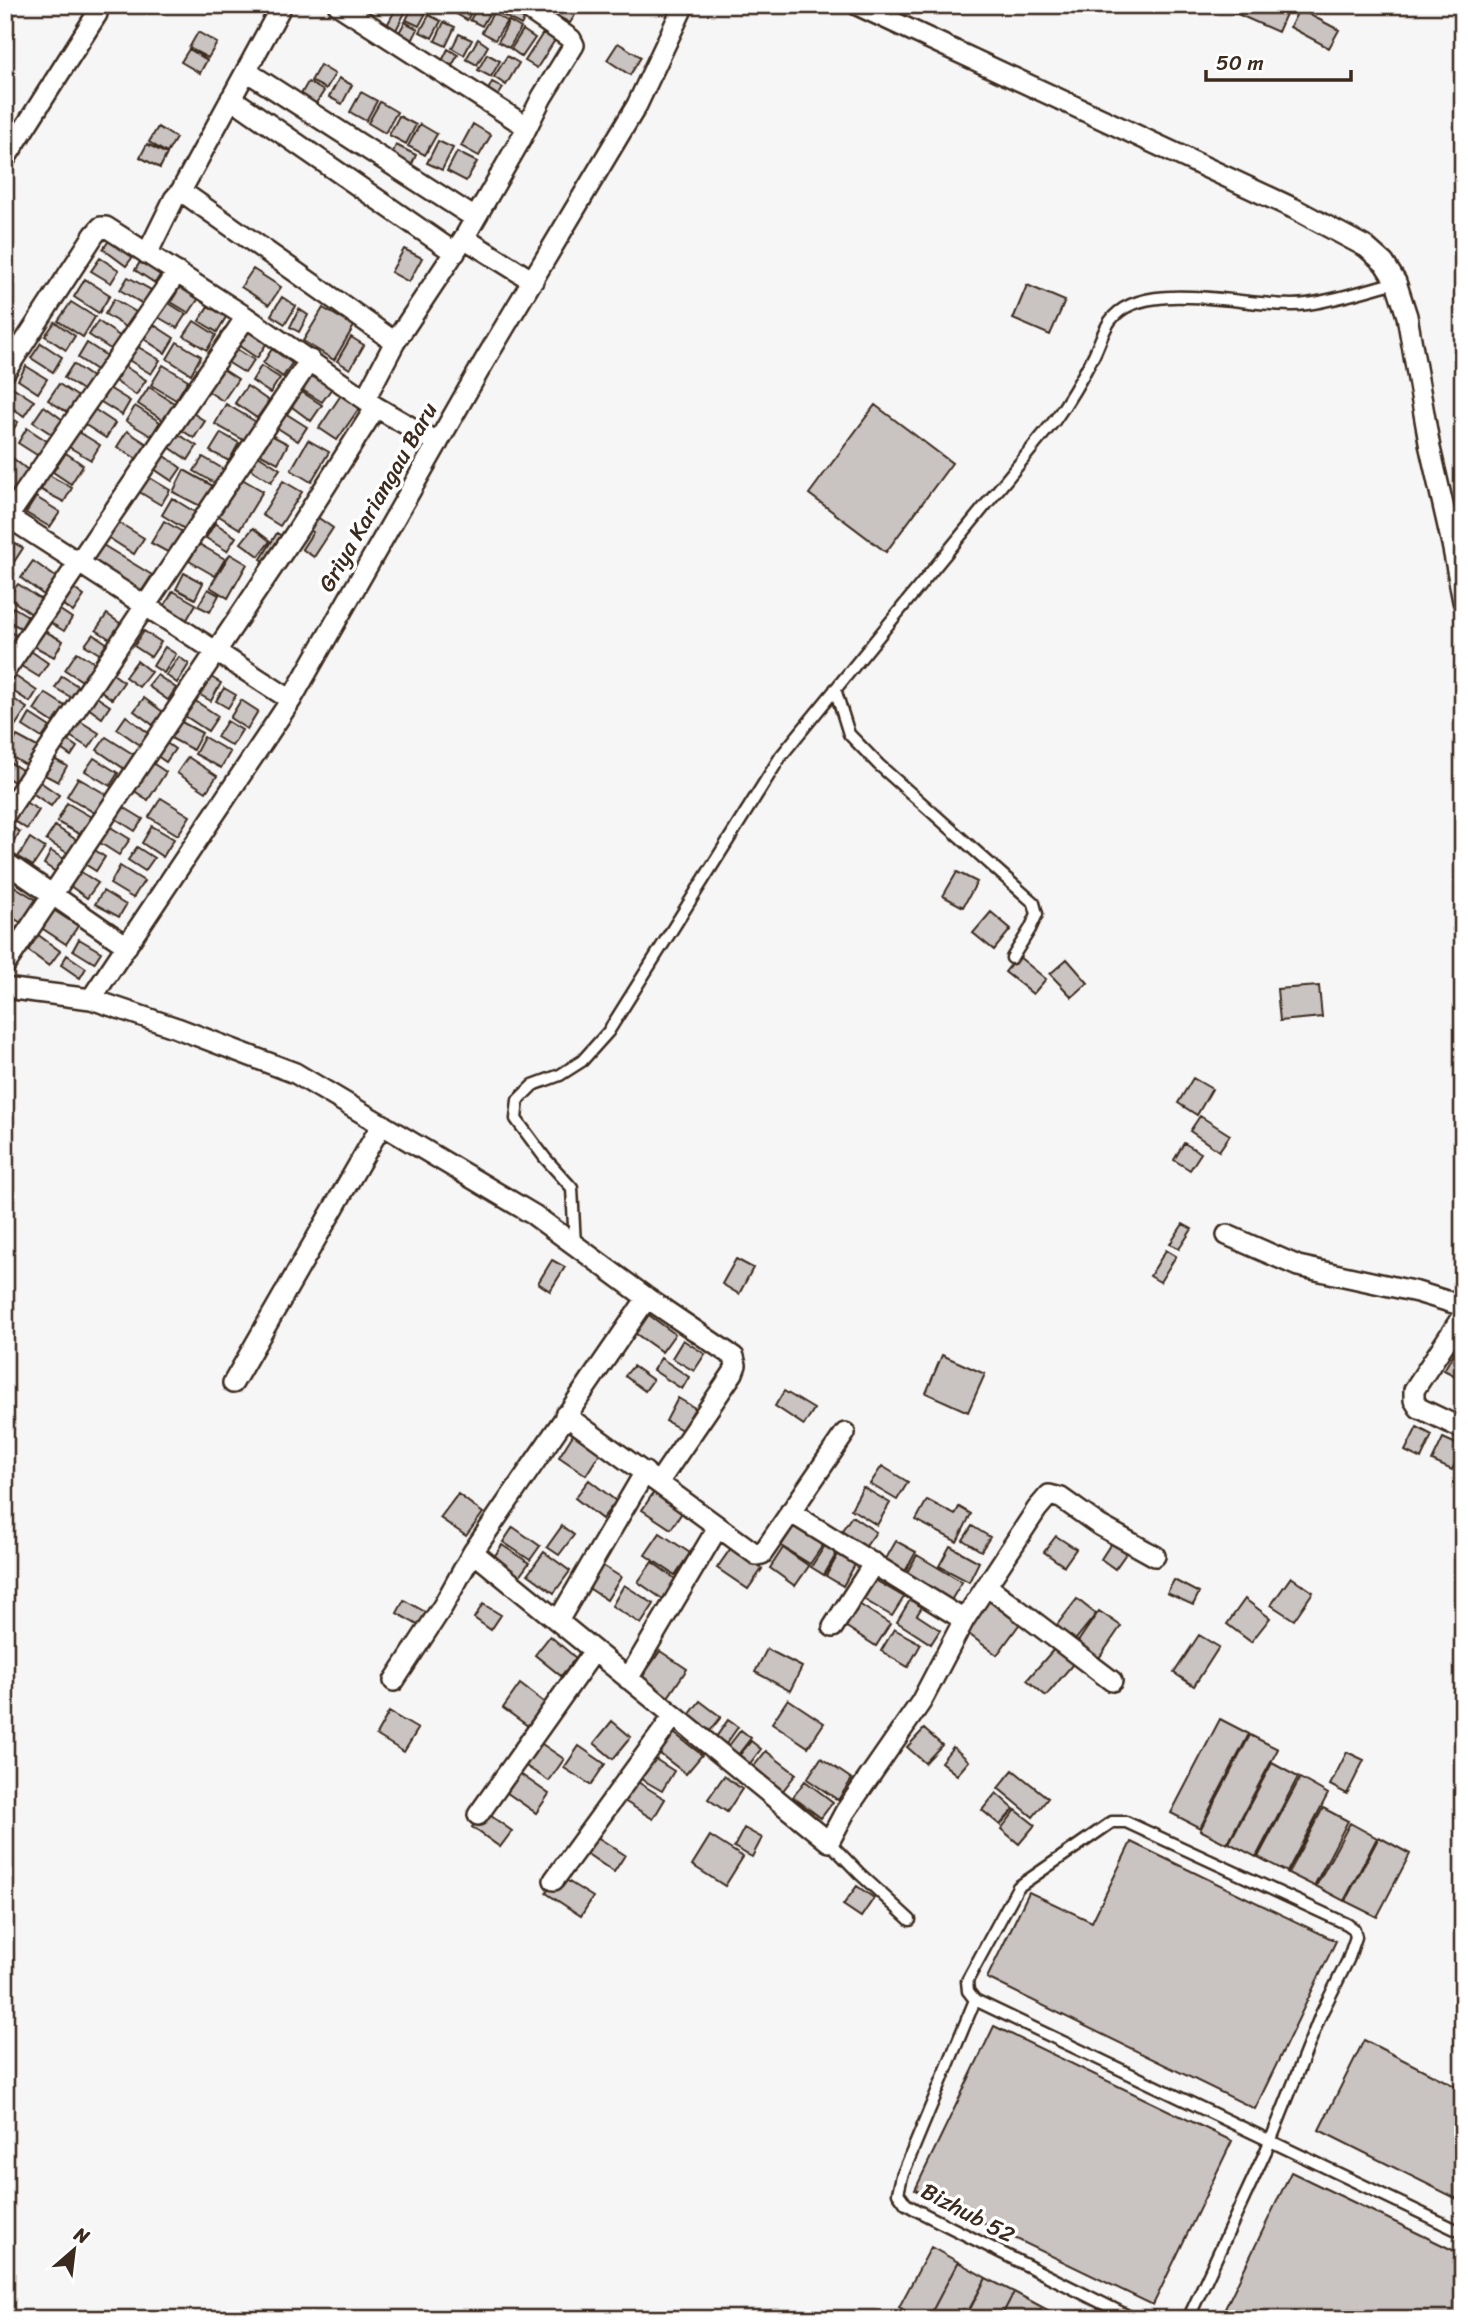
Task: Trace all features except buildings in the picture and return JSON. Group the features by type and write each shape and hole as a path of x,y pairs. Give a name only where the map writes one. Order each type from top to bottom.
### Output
{"street":[{"path":"5,159 97,14 98,5"},
{"path":"147,254 174,199 282,5"},
{"path":"338,5 527,127"},
{"path":"5,965 297,531 371,403 395,342 460,246 542,97 574,45 571,39 522,5"},
{"name":"Griya Kariangau Baru","path":"91,999 291,700 485,360 637,105 684,5"},
{"path":"858,5 1293,208 1366,247 1384,263 1396,282 1412,343 1430,448 1463,601"},
{"path":"246,71 475,218"},
{"path":"231,98 460,246 534,281"},
{"path":"180,191 395,342"},
{"path":"5,372 102,228 106,227 246,317 371,403 438,443"},
{"path":"177,272 6,518 291,700"},
{"path":"5,671 246,317"},
{"path":"5,815 310,360"},
{"path":"5,862 127,946"},
{"path":"5,988 91,999 295,1073 534,1215 647,1298 734,1357 736,1365 651,1478 558,1621"},
{"path":"233,1383 382,1124"},
{"path":"1227,1235 1298,1266 1417,1292 1463,1306"},
{"path":"394,1681 443,1606 473,1552 647,1298"},
{"path":"1463,1315 1456,1337 1414,1390 1414,1400 1419,1408 1463,1429"},
{"path":"565,1415 753,1554 762,1554 845,1433"},
{"path":"473,1552 830,1842 845,1812 921,1702 964,1620 1049,1495 1061,1498 1099,1525 1155,1556"},
{"path":"790,1512 964,1620"},
{"path":"628,1679 718,1527"},
{"path":"833,1626 874,1563"},
{"path":"987,1586 1112,1681"},
{"path":"478,1815 594,1651"},
{"path":"554,1880 673,1717"}],"lane":[{"path":"575,1246 572,1188 516,1119 518,1100 533,1085 560,1075 582,1061 608,1032 781,756 1055,420 1077,388 1110,320 1130,305 1154,298 1220,298 1283,305 1307,304 1396,282"},
{"path":"835,689 849,734 879,765 1034,904 1037,914 1012,958"},
{"path":"1188,2319 1270,2142 1321,2014 1348,1960 1356,1937 1354,1929 1347,1924 1126,1822 1112,1822 1018,1887 967,1981 968,1991 975,2000 1270,2142 1463,2233"},
{"path":"830,1842 910,1920"},
{"name":"Bizhub 52","path":"975,2000 902,2176 898,2193 906,2204 918,2211 1134,2319"}]}
